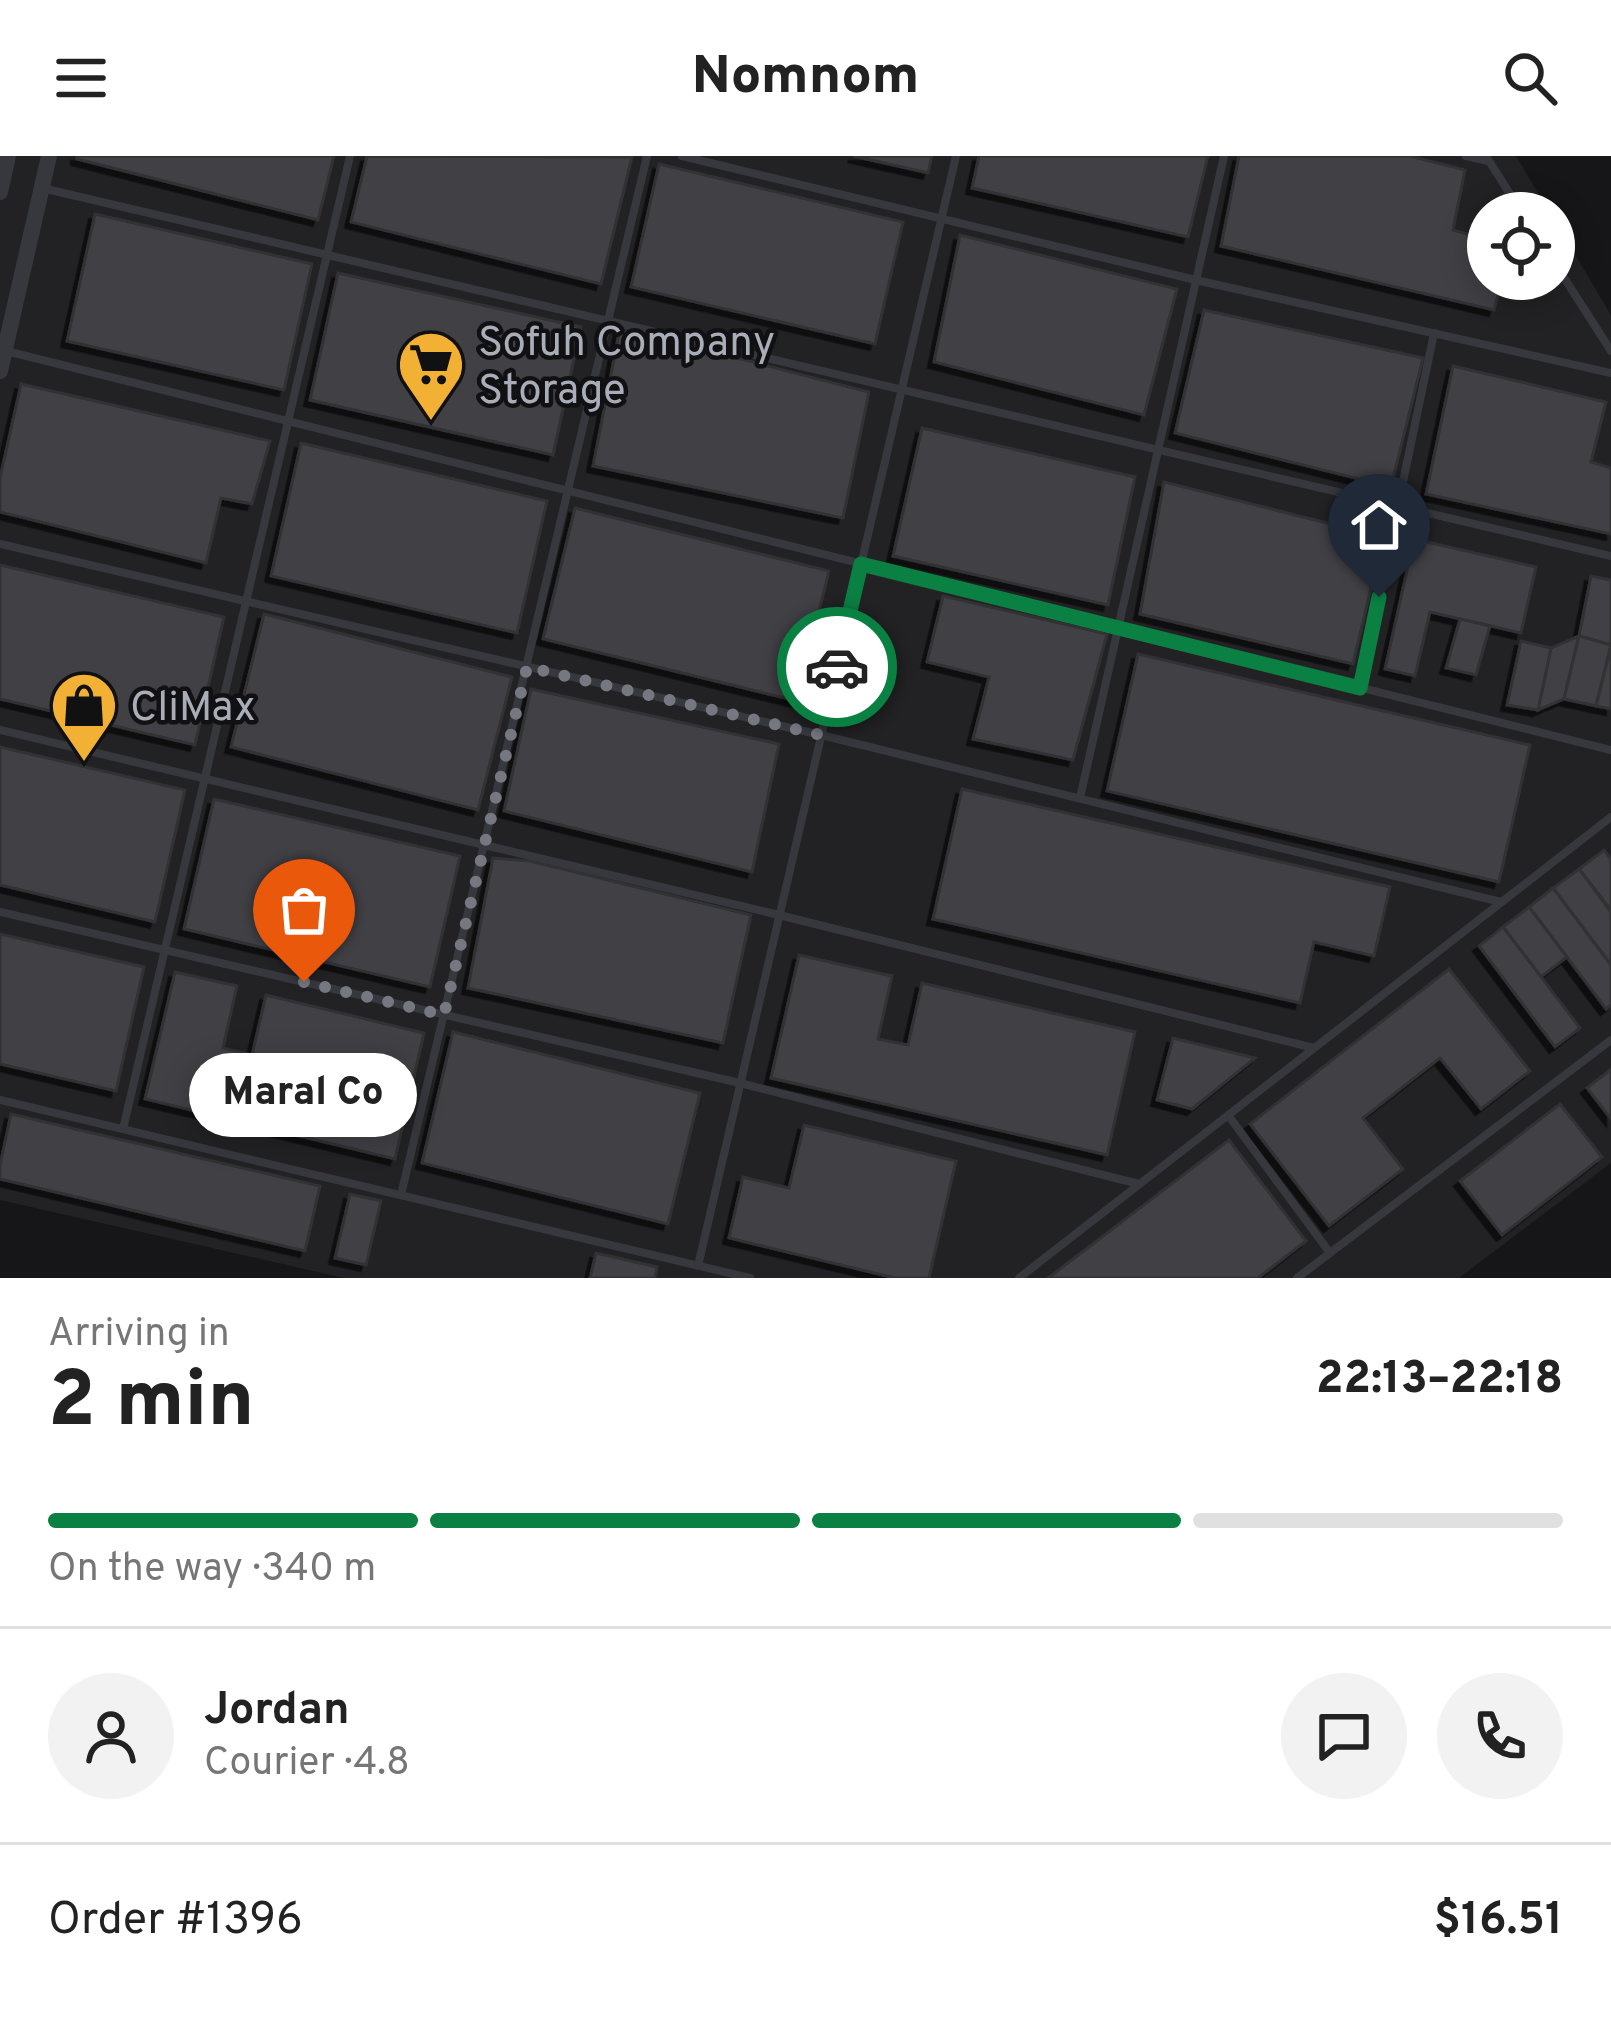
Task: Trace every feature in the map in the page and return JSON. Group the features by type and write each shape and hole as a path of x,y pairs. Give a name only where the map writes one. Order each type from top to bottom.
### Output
{"street":[{"path":"0,192 8,156"},
{"path":"0,371 49,156"}],"lane":[{"path":"123,1129 350,156"},
{"path":"401,1195 647,156"},
{"path":"682,156 1196,280 1611,373"},
{"path":"698,1266 956,156"},
{"path":"1080,798 1224,156"},
{"path":"1466,156 1487,159 1508,192"},
{"path":"42,188 1611,556"},
{"path":"1575,295 1611,351"},
{"path":"1360,688 1434,333"},
{"path":"4,351 1611,750"},
{"path":"0,544 821,735 1501,902"},
{"path":"0,730 1314,1048"},
{"path":"1019,1278 1611,817"},
{"path":"0,912 740,1083 1139,1184"},
{"path":"1298,1278 1611,1040"},
{"path":"0,1100 750,1278"},
{"path":"1228,1115 1330,1253"}],"shaded area":[{"path":"0,156 1516,156 1537,192 1467,192 1467,300 1575,300 1575,254 1611,315 1611,1163 1459,1278 344,1278 0,1200"}],"building":[{"path":"77,156 334,156 318,220"},
{"path":"367,156 632,157 601,284 351,222"},
{"path":"853,156 932,156 928,173"},
{"path":"979,156 1208,156 1188,237 972,188"},
{"path":"1239,156 1410,156 1465,170 1453,230 1467,234 1467,300 1497,300 1494,310 1221,246"},
{"path":"659,164 903,222 875,344 631,287"},
{"path":"95,214 312,264 284,390 67,341"},
{"path":"960,235 1177,289 1144,415 934,362"},
{"path":"338,273 581,327 553,455 310,400"},
{"path":"1204,310 1423,358 1391,487 1175,433"},
{"path":"620,328 869,392 843,518 593,466"},
{"path":"1453,366 1606,402 1591,462 1611,468 1611,534 1426,494"},
{"path":"21,384 270,441 252,504 221,498 206,563 0,512 0,478"},
{"path":"922,428 1135,477 1108,605 893,556"},
{"path":"301,443 547,501 517,633 271,576"},
{"path":"1164,482 1383,537 1353,664 1140,614"},
{"path":"575,508 829,571 797,701 543,639"},
{"path":"1414,539 1536,567 1521,633 1430,612 1415,676 1385,669"},
{"path":"0,565 224,617 195,745 0,699"},
{"path":"1591,576 1611,580 1611,645 1579,636"},
{"path":"943,596 1107,634 1073,760 973,739 989,677 927,662"},
{"path":"264,614 512,677 478,810 231,747"},
{"path":"1460,619 1490,626 1476,675 1446,668"},
{"path":"1579,636 1564,699 1538,710 1551,648"},
{"path":"1579,636 1611,645 1596,706 1564,699"},
{"path":"1521,641 1551,648 1538,710 1507,705"},
{"path":"1611,646 1611,709 1596,706"},
{"path":"1138,654 1530,745 1499,882 1107,791"},
{"path":"531,689 779,744 752,872 504,811"},
{"path":"0,747 185,790 155,922 0,885"},
{"path":"962,789 1390,887 1374,956 1314,942 1300,1003 933,919"},
{"path":"214,799 460,856 430,987 184,929"},
{"path":"1604,850 1611,859 1611,910 1579,869"},
{"path":"493,858 530,861 751,915 723,1043 468,988"},
{"path":"1579,869 1611,912 1611,965 1553,888"},
{"path":"1553,888 1611,965 1611,1005 1606,1009 1529,907"},
{"path":"1529,907 1567,957 1541,977 1503,927"},
{"path":"1503,927 1580,1028 1555,1047 1479,946"},
{"path":"0,934 144,967 116,1091 0,1064"},
{"path":"799,955 892,976 878,1039 908,1045 922,983 1135,1032 1107,1155 771,1078"},
{"path":"1449,969 1530,1071 1481,1109 1440,1058 1363,1118 1403,1169 1329,1226 1250,1124"},
{"path":"175,972 237,986 223,1048 252,1055 266,995 424,1033 395,1159 145,1099"},
{"path":"453,1032 700,1093 668,1224 422,1163"},
{"path":"1173,1038 1255,1058 1192,1109 1157,1100"},
{"path":"1611,1069 1611,1119 1587,1088"},
{"path":"1560,1104 1602,1157 1502,1235 1460,1181"},
{"path":"11,1114 320,1186 305,1251 0,1179"},
{"path":"804,1125 956,1161 929,1278 895,1278 729,1238 743,1177 789,1188"},
{"path":"1229,1140 1306,1241 1258,1278 1048,1278"},
{"path":"350,1194 381,1201 366,1265 335,1258"},
{"path":"596,1253 657,1267 655,1278 590,1278"}],"way so far":[{"path":"304,982 444,1015 527,667 821,735 837,667"}],"place":[{"name":"Sofuh Company Storage","path":"431,423"},
{"name":"CliMax","path":"84,764"},
{"name":"Maral Co","path":"304,982"}],"route":[{"path":"837,667 861,564 1360,688 1379,597"}]}
